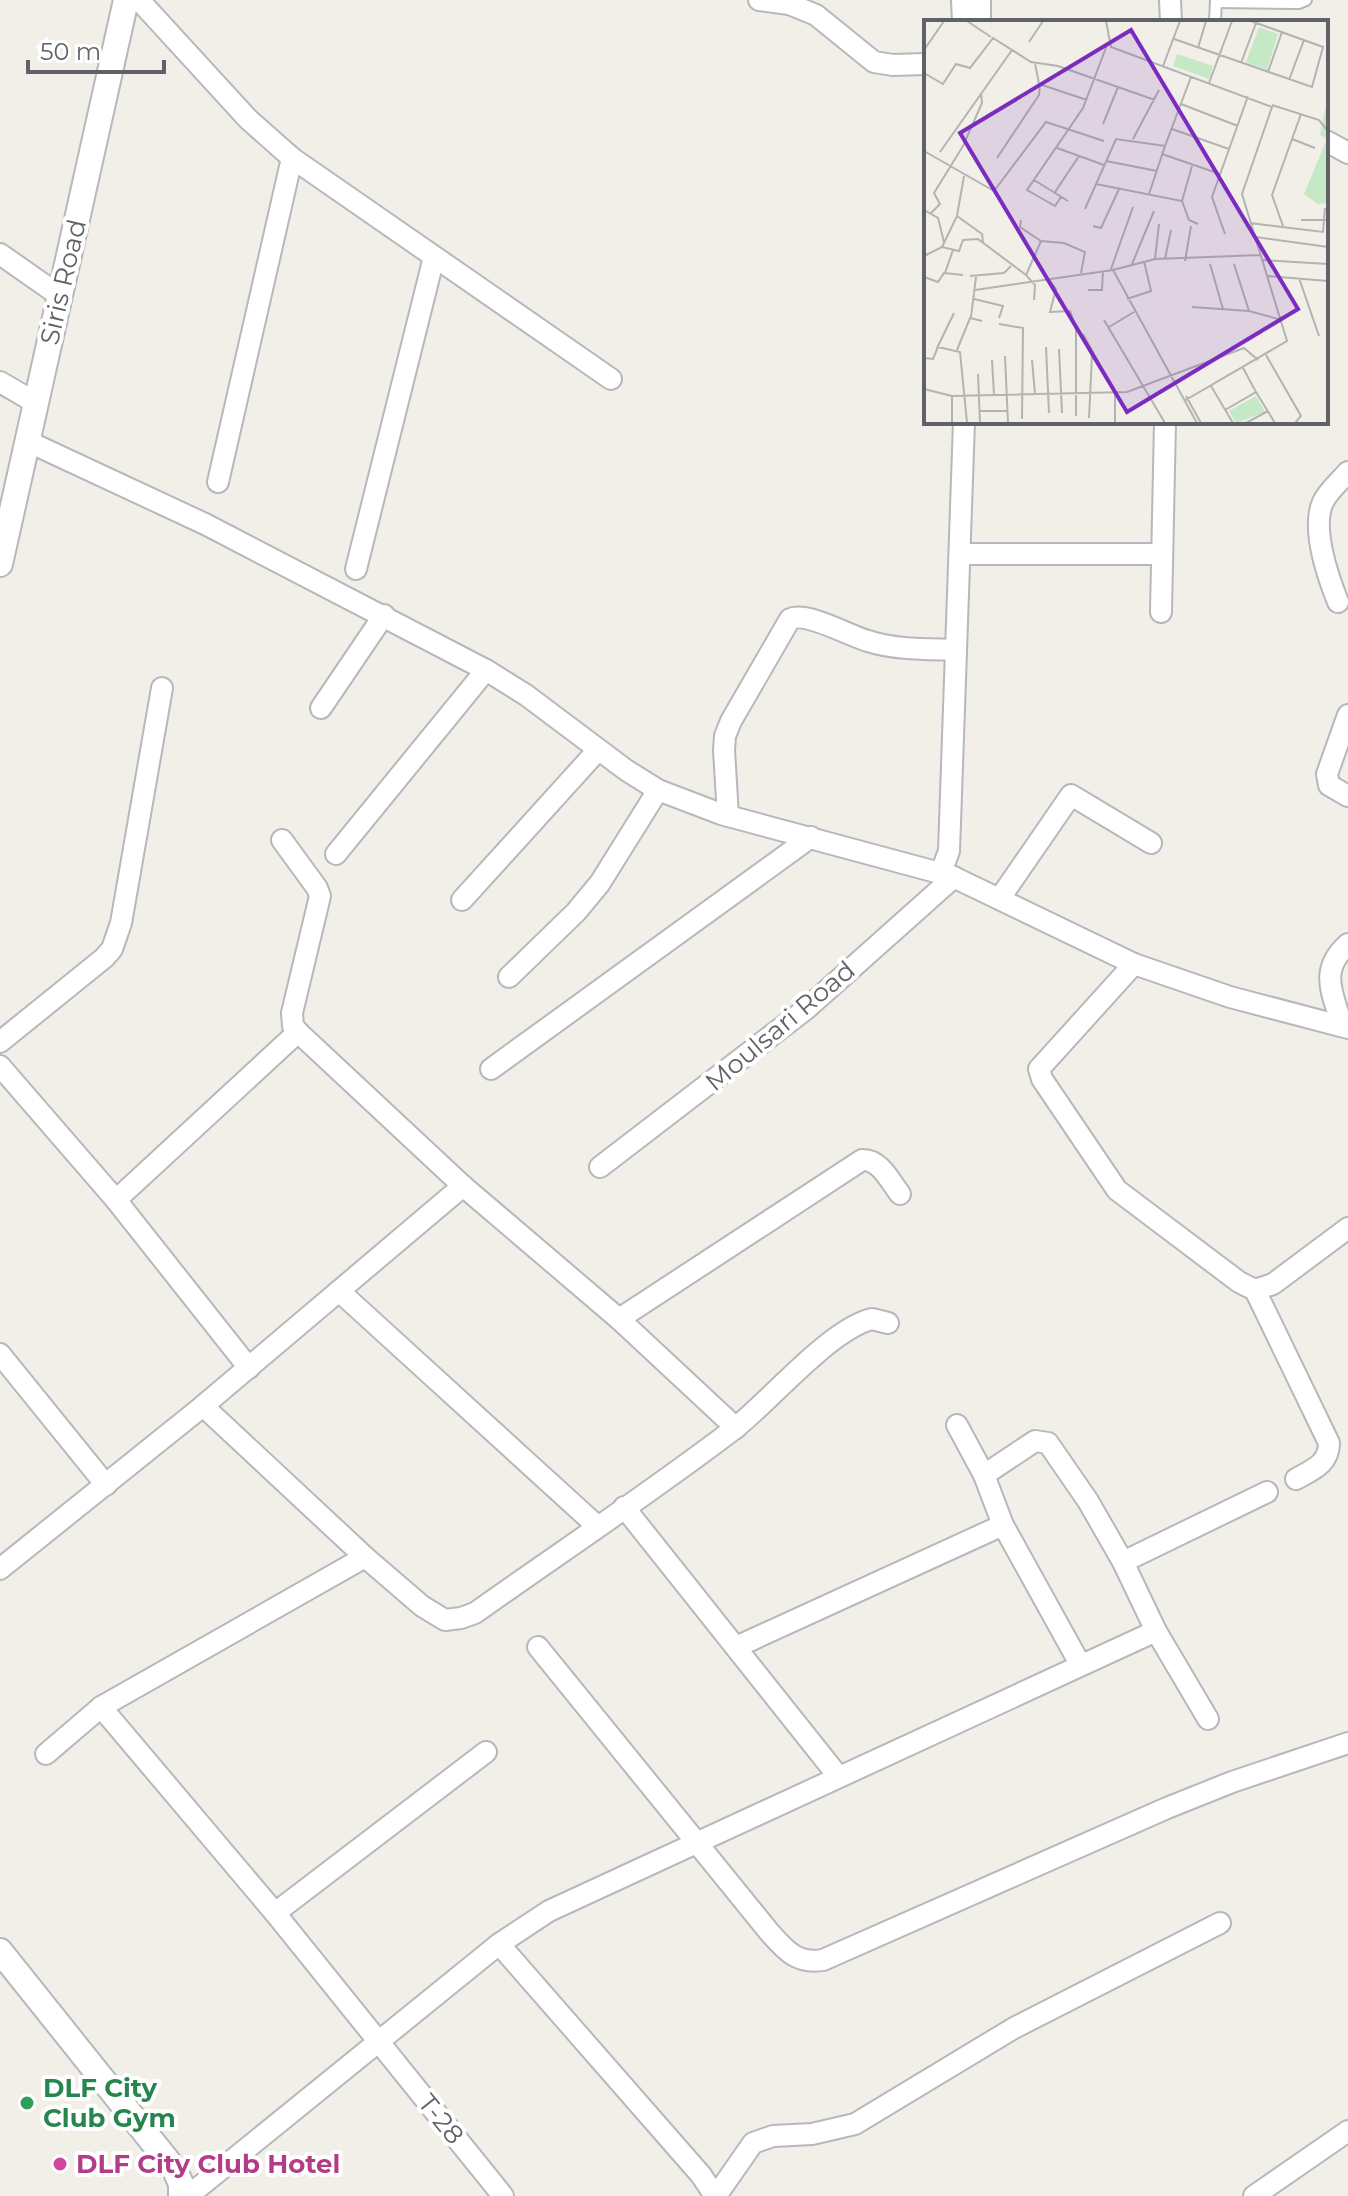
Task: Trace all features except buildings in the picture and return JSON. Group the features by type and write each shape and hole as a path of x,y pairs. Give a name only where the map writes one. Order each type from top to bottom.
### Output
{"street":[{"name":"Siris Road","path":"0,564 126,0"},
{"path":"139,0 248,119 292,158 611,379"},
{"path":"759,0 789,4 816,15 874,62 924,64"},
{"path":"962,0 963,20"},
{"path":"1170,0 1171,20"},
{"path":"1328,142 1348,153"},
{"path":"218,482 292,158"},
{"path":"0,254 60,296"},
{"path":"356,569 434,257"},
{"path":"0,382 36,403"},
{"path":"947,874 964,424"},
{"path":"1161,612 1165,424"},
{"path":"27,441 205,524 486,670 658,790 728,816 947,874 1134,964 1230,997 1345,1027"},
{"path":"1338,602 1327,573 1320,514 1324,499 1348,472"},
{"path":"960,554 1162,554"},
{"path":"321,708 384,615"},
{"path":"728,816 725,736 790,619 797,616 813,620 884,646 956,650"},
{"path":"336,854 486,670"},
{"path":"0,1042 112,949 121,923 162,688"},
{"path":"1348,715 1327,774 1329,785 1348,796"},
{"path":"462,900 598,750"},
{"path":"509,977 576,912 600,883 658,790"},
{"path":"1000,898 1072,794 1151,843"},
{"path":"491,1069 811,837"},
{"path":"282,840 320,896 292,1013 293,1026 463,1186 619,1319 736,1428"},
{"name":"Moulsari Road","path":"600,1167 806,1009 947,874"},
{"path":"1345,1027 1329,978 1333,960 1348,944"},
{"path":"1134,964 1041,1065 1039,1074 1117,1190 1174,1235 1255,1290 1329,1443 1328,1455 1322,1464 1296,1479"},
{"path":"116,1200 298,1032"},
{"path":"0,1066 116,1200 249,1368"},
{"path":"619,1319 862,1160 877,1164 900,1194"},
{"path":"0,1569 249,1368 463,1186"},
{"path":"1255,1290 1273,1284 1348,1228"},
{"path":"339,1291 597,1526"},
{"path":"203,1406 365,1557 433,1615 445,1620 475,1613 736,1428 794,1374 851,1328 864,1320 877,1318 888,1323"},
{"path":"0,1354 106,1485"},
{"path":"957,1425 984,1475 1003,1525 1080,1664"},
{"path":"984,1475 1035,1441 1048,1443 1088,1501 1123,1562 1156,1631 1208,1719"},
{"path":"1123,1562 1267,1492"},
{"path":"624,1507 838,1776"},
{"path":"736,1647 1003,1525"},
{"path":"46,1754 101,1707 365,1557"},
{"path":"188,2196 499,1944 571,1899 1156,1631"},
{"path":"538,1647 770,1933 797,1959 812,1962 823,1960 1167,1808 1232,1782 1348,1743"},
{"name":"T-28","path":"101,1707 275,1913 503,2196"},
{"path":"275,1913 486,1752"},
{"path":"499,1944 701,2175 715,2196 753,2143 773,2136 812,2134 855,2124 1014,2028 1220,1923"},
{"path":"0,1951 175,2170 181,2184 181,2196"},
{"path":"1254,2196 1348,2131"}],"lane":[{"path":"1216,1 1299,3 1306,0"}],"place":[{"name":"DLF City Club Gym","path":"27,2103"},
{"name":"DLF City Club Hotel","path":"60,2164"}]}
